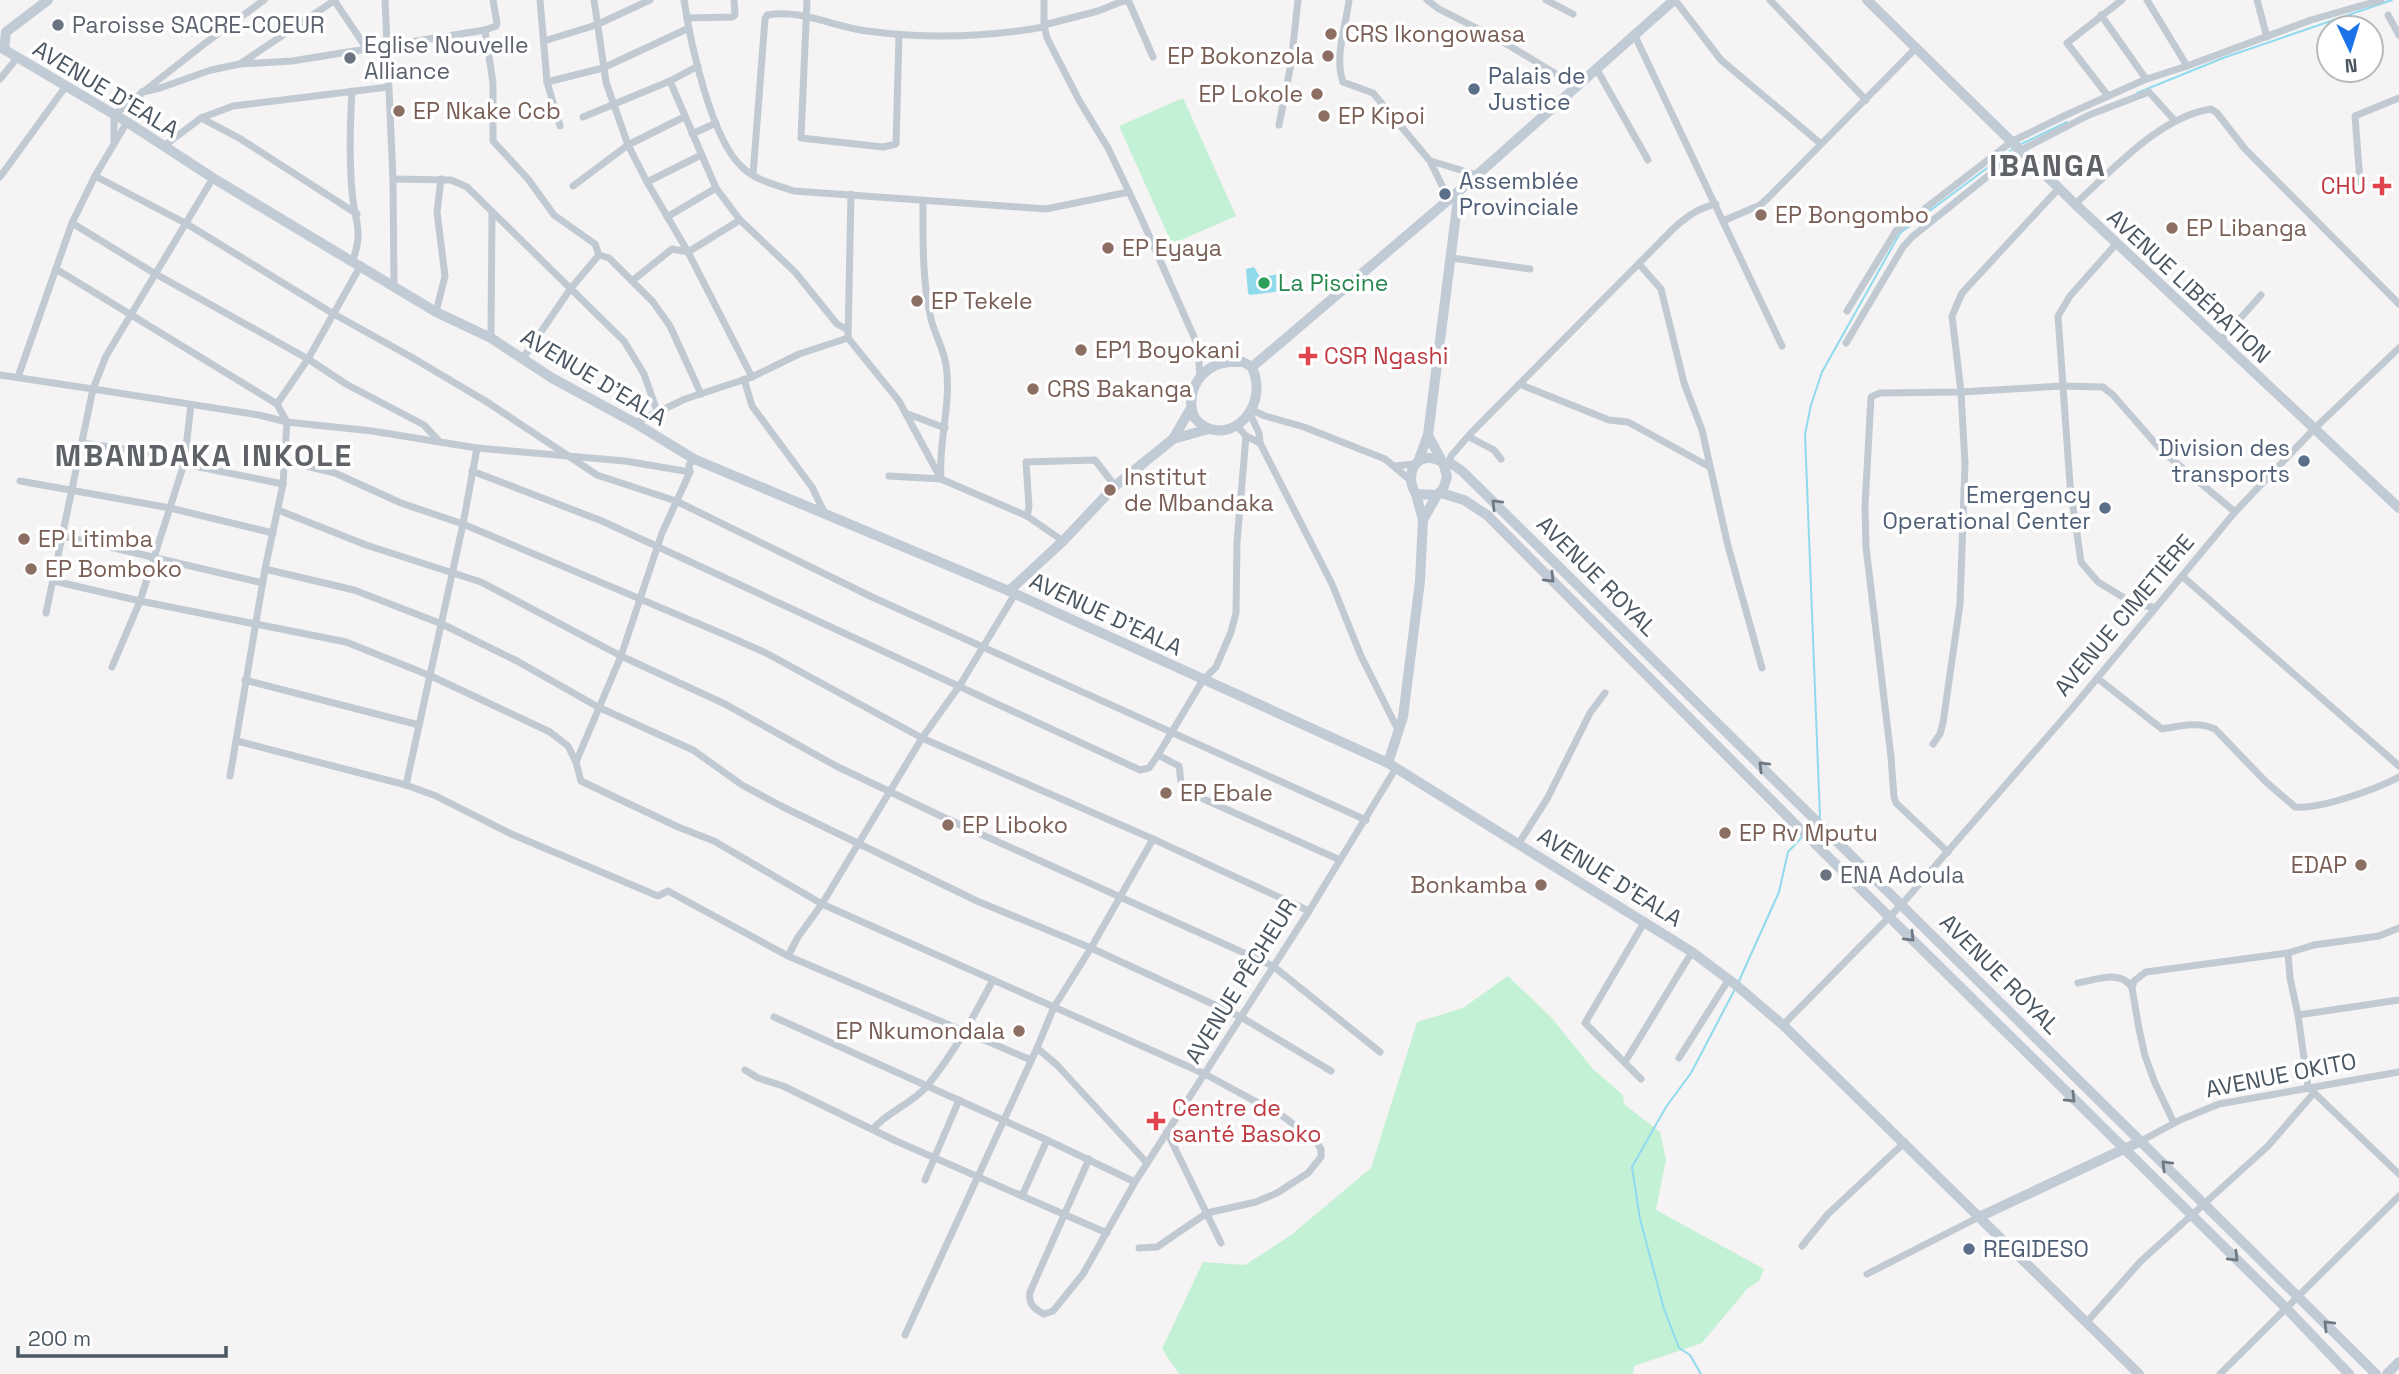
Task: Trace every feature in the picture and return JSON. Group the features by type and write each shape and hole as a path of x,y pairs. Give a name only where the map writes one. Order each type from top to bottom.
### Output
{"street":[{"path":"0,32 11,28 48,0"},
{"path":"114,144 114,115 264,0"},
{"path":"240,64 335,0 367,49"},
{"path":"385,0 393,179 394,287"},
{"path":"142,92 211,70 240,64 292,61 485,30 497,23 493,0"},
{"path":"540,0 547,82 560,126"},
{"path":"594,0 603,68 612,104 628,145 688,252 748,378 752,406 812,487 826,515"},
{"path":"544,41 596,25 650,0"},
{"path":"684,0 688,28 716,123 730,153 741,167 753,175 794,191 1046,209 1129,192"},
{"path":"687,18 732,17 735,15 734,0"},
{"path":"807,0 800,138 883,147 896,144 899,35"},
{"path":"1044,0 1044,26 1052,49 1108,148 1129,192 1198,346 1200,378"},
{"path":"1279,125 1288,85 1298,0"},
{"path":"1349,0 1341,48 1343,82 1373,93 1430,161 1449,200"},
{"path":"1427,0 1576,86"},
{"path":"1546,0 1573,14"},
{"path":"1252,367 1449,200 1674,0 1721,60 1820,143"},
{"path":"1770,0 1866,100"},
{"name":"AVENUE LIBÉRATION","path":"1867,0 2015,147 2399,508"},
{"path":"2108,96 2067,43 2122,0"},
{"path":"2147,0 2188,66"},
{"path":"2257,0 2267,37"},
{"path":"1847,311 1896,231 2015,147 2108,96 2146,79 2322,16 2381,0"},
{"path":"753,175 767,15 791,13 864,31 899,35 996,35 1044,26 1123,1 1129,2 1153,57"},
{"path":"2101,15 2146,79"},
{"path":"2388,15 2399,35"},
{"path":"2,48 11,28"},
{"path":"547,82 603,68 688,28"},
{"path":"485,30 493,83 493,141 528,179 554,215 595,244 599,255"},
{"path":"1634,34 1680,126 1782,346"},
{"name":"AVENUE D'EALA","path":"2,48 436,312 491,338 593,402 635,423 694,459 1012,592 1392,765 1645,921 1731,981 1783,1025 2139,1374"},
{"path":"1723,221 1760,205 1916,48"},
{"path":"0,79 17,58"},
{"path":"583,117 670,81 698,66"},
{"path":"1596,68 1648,160"},
{"path":"670,81 716,188 740,219 795,272 875,368 907,414 941,478"},
{"path":"0,177 66,86"},
{"path":"164,146 201,118 245,104 388,87"},
{"path":"277,404 308,359 357,263 359,243 357,214 352,194 349,129 352,91"},
{"path":"1846,343 1909,240 2015,147 2149,92 2175,121"},
{"path":"2360,182 2355,116 2399,98"},
{"path":"2075,204 2158,132 2175,121 2211,109 2245,149 2399,304"},
{"path":"573,186 628,145 684,117"},
{"path":"201,118 239,138 357,214"},
{"path":"18,377 72,223 95,176 127,122"},
{"path":"692,134 716,123"},
{"path":"647,182 701,155"},
{"path":"1430,161 1477,175"},
{"path":"95,176 187,224 332,313 476,396 597,475 676,501 872,597 984,645 1366,820"},
{"path":"46,614 93,389 106,356 213,178"},
{"path":"393,179 441,179 460,183 624,341 644,374 657,411"},
{"path":"436,312 445,276 438,212 441,179"},
{"path":"667,217 716,188"},
{"path":"1933,744 1940,734 1960,604 1965,464 1961,391 1952,328 1954,308 1962,293 2059,188"},
{"path":"1410,480 1428,435 1459,191"},
{"path":"848,334 851,194"},
{"path":"923,201 926,294 946,365 947,403 941,478"},
{"path":"1445,463 1519,384 1686,217 1706,206 1716,204"},
{"path":"491,338 492,212"},
{"path":"632,281 672,249 688,252 740,219"},
{"path":"72,223 154,273 308,359 346,384 424,425 439,441"},
{"path":"2116,243 2060,310 2058,326 2070,485 2081,562 2098,582 2136,605 2154,607"},
{"path":"599,255 608,258 653,302 670,326 701,394"},
{"path":"523,358 571,288 599,255"},
{"path":"1452,258 1530,270"},
{"path":"1639,264 1661,289 1684,383 1697,414 1728,547 1762,668"},
{"path":"56,269 277,404 287,422 283,484 265,569 230,776"},
{"path":"2220,341 2262,295"},
{"path":"635,423 657,411 748,378 848,334"},
{"path":"1198,346 1223,362"},
{"name":"AVENUE CIMETIÈRE","path":"1783,1025 1890,918 2097,678 2235,512 2313,430 2399,348"},
{"path":"788,956 922,738 960,685 1012,592 1115,486 1173,439 1191,408 1193,389 1207,369 1223,362 1243,362 1252,367"},
{"path":"1252,367 1256,388 1251,412 1260,443 1332,584 1362,656 1398,730"},
{"path":"0,375 259,415 287,422 372,431 477,447 564,454 690,472"},
{"path":"1519,384 1609,420 1628,422 1710,467"},
{"path":"1948,852 1896,803 1894,797 1866,547 1865,506 1871,397 1880,393 2096,386 2108,390 2162,451 2235,512"},
{"path":"112,667 140,601 184,464 191,405"},
{"path":"1191,408 1197,421 1209,429"},
{"path":"1173,439 1236,425 1251,412"},
{"path":"1251,412 1304,427 1385,459 1410,480 1416,494 1423,520 1419,594 1403,717 1392,765"},
{"path":"907,414 945,428"},
{"path":"1236,425 1246,436 1260,443"},
{"path":"1423,520 1447,477 1445,463 1428,435"},
{"path":"472,471 602,521 1140,770 1149,768 1158,755 1203,680 1216,667 1231,632 1236,612 1237,542 1246,436"},
{"path":"1469,436 1494,450 1501,459"},
{"path":"83,443 157,454 184,464 283,484"},
{"path":"406,785 453,574 477,447"},
{"path":"1395,466 1434,458 1445,463"},
{"path":"576,762 621,656 662,533 690,472 689,465 694,459"},
{"path":"1027,516 1029,507 1026,462 1095,460 1115,486"},
{"path":"285,461 335,473 401,503 463,524 766,653 922,738 1309,911"},
{"name":"AVENUE ROYAL","path":"1445,463 1462,471 2376,1374"},
{"path":"890,477 941,478 1027,516 1063,541"},
{"path":"20,481 170,509 273,533"},
{"path":"1416,494 1439,494"},
{"name":"AVENUE ROYAL","path":"1439,494 1464,500 1488,514 1799,829 2287,1309 2349,1374"},
{"path":"278,510 366,545 481,582 621,656 725,704 836,766 1273,966 1380,1052"},
{"path":"63,536 263,583"},
{"path":"265,569 354,590 442,624 517,661 598,707 693,750 742,785 857,844 977,901 1091,948 1241,1017 1331,1071"},
{"path":"2182,576 2399,765"},
{"path":"54,581 346,642 431,676 550,732 568,746 581,781 714,841 822,904 1205,1074 1284,1117 1321,1149 1321,1157 1308,1172 1277,1192 1255,1202 1207,1213 1157,1247 1139,1248"},
{"path":"2136,605 2142,622"},
{"path":"2097,678 2162,729 2208,725 2215,729 2266,782 2295,807 2371,790 2399,777"},
{"path":"245,680 419,725"},
{"path":"1519,843 1547,799 1590,713 1605,694"},
{"path":"237,741 406,785 436,796 509,833 658,896 668,891 788,956 1031,1060"},
{"path":"1158,755 1179,766 1181,784 1188,792 1340,860"},
{"name":"AVENUE PÊCHEUR","path":"1065,1216 1028,1299 1032,1306 1044,1314 1053,1311 1077,1283 1135,1182 1366,820 1392,765"},
{"path":"905,1335 1054,1007 1153,839"},
{"path":"1641,1079 1585,1023 1645,921"},
{"path":"2078,983 2288,953 2314,945 2379,936 2399,928"},
{"path":"1625,1062 1692,952"},
{"path":"2288,953 2290,978 2311,1091 2399,1174"},
{"path":"2132,988 2138,976 2146,972"},
{"path":"2117,977 2126,980 2132,988 2145,1056 2162,1101 2174,1123"},
{"path":"873,1129 881,1120 910,1103 927,1086 964,1033 993,980"},
{"path":"1679,1058 1731,981"},
{"path":"2298,1015 2399,1000"},
{"path":"774,1017 1135,1182"},
{"path":"1037,1048 1057,1065 1147,1163"},
{"path":"745,1070 1107,1233"},
{"name":"AVENUE OKITO","path":"2141,1141 2174,1123 2219,1104 2311,1091 2399,1072"},
{"path":"2086,1323 2141,1261 2268,1146 2311,1091"},
{"path":"925,1180 959,1100"},
{"path":"1167,1132 1221,1243"},
{"path":"1022,1196 1047,1140"},
{"path":"1867,1274 1979,1217 2141,1141"},
{"path":"1802,1246 1828,1214 1905,1142"},
{"path":"1065,1216 1089,1159"},
{"path":"2220,1374 2399,1196"},
{"path":"2387,1374 2399,1362"}],"green space":[{"path":"1183,98 1236,216 1172,244 1119,126"},
{"path":"1508,976 1550,1016 1593,1069 1623,1095 1624,1104 1660,1132 1666,1160 1656,1210 1764,1269 1759,1281 1747,1289 1702,1343 1634,1366 1633,1374 1179,1374 1162,1349 1203,1262 1245,1265 1291,1235 1371,1168 1417,1022 1463,1008"}],"water":[{"name":"La Piscine","path":"1254,267 1260,277 1280,274 1281,291 1250,295 1246,269"}],"waterway":[{"path":"2137,93 2223,58 2392,0"},
{"path":"2019,145 2067,122"},
{"path":"1820,818 1805,434 1811,405 1822,372 1900,233 2014,148"},
{"path":"1739,981 1779,892 1788,852 1802,837"},
{"path":"1701,1374 1690,1355 1679,1348 1664,1309 1640,1219 1632,1167 1666,1107 1691,1073 1735,989"}],"place":[{"name":"Paroisse SACRE-COEUR","path":"58,25"},
{"name":"CRS Ikongowasa","path":"1331,34"},
{"name":"EP Bokonzola","path":"1328,56"},
{"name":"Eglise Nouvelle Alliance","path":"350,58"},
{"name":"Palais de Justice","path":"1474,89"},
{"name":"EP Lokole","path":"1317,94"},
{"name":"EP Nkake Ccb","path":"399,111"},
{"name":"EP Kipoi","path":"1324,116"},
{"name":"CHU","path":"2382,186"},
{"name":"Assemblée Provinciale","path":"1445,194"},
{"name":"EP Bongombo","path":"1761,215"},
{"name":"EP Libanga","path":"2172,228"},
{"name":"EP Eyaya","path":"1108,248"},
{"name":"La Piscine","path":"1264,283"},
{"name":"EP Tekele","path":"917,301"},
{"name":"EP1 Boyokani","path":"1081,350"},
{"name":"CSR Ngashi","path":"1308,356"},
{"name":"CRS Bakanga","path":"1033,389"},
{"name":"Division des transports","path":"2304,461"},
{"name":"Institut de Mbandaka","path":"1110,490"},
{"name":"Emergency Operational Center","path":"2105,508"},
{"name":"EP Litimba","path":"24,539"},
{"name":"EP Bomboko","path":"31,569"},
{"name":"EP Ebale","path":"1166,793"},
{"name":"EP Liboko","path":"948,825"},
{"name":"EP Rv Mputu","path":"1725,833"},
{"name":"EDAP","path":"2361,865"},
{"name":"ENA Adoula","path":"1826,875"},
{"name":"Bonkamba","path":"1541,885"},
{"name":"EP Nkumondala","path":"1019,1031"},
{"name":"Centre de santé Basoko","path":"1156,1121"},
{"name":"REGIDESO","path":"1969,1249"}],"district":[{"name":"IBANGA","path":"2048,166"},
{"name":"MBANDAKA INKOLE","path":"204,456"}]}
